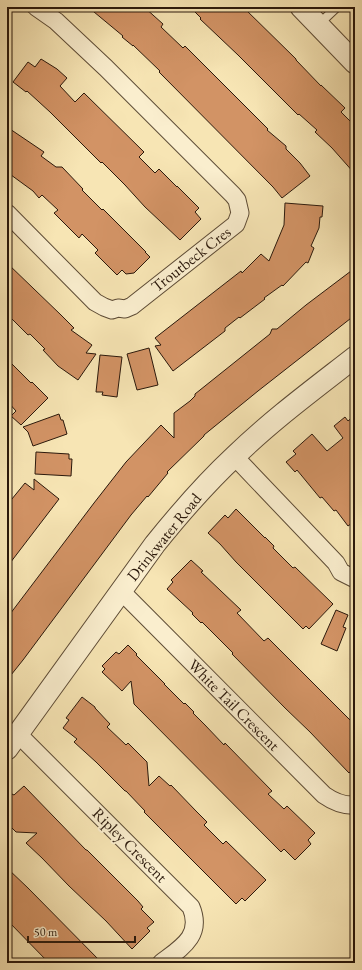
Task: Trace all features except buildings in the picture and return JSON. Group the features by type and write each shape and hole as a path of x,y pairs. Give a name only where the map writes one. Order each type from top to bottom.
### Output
{"street":[{"name":"Troutbeck Cres","path":"7,213 96,302 112,310 118,308 125,309 132,306 236,224 240,213 237,200 233,195 106,68 56,21 36,7"},
{"path":"301,7 355,63"},
{"name":"Drinkwater Road","path":"12,741 177,516 234,456 275,420 355,357"},
{"path":"234,456 336,563 341,572 355,578"},
{"name":"White Tail Crescent","path":"121,591 324,795 337,803 355,805"},
{"name":"Ripley Crescent","path":"12,741 191,907 195,921 191,937 185,945 161,963"}],"lane":[{"path":"318,24 338,7"}]}
